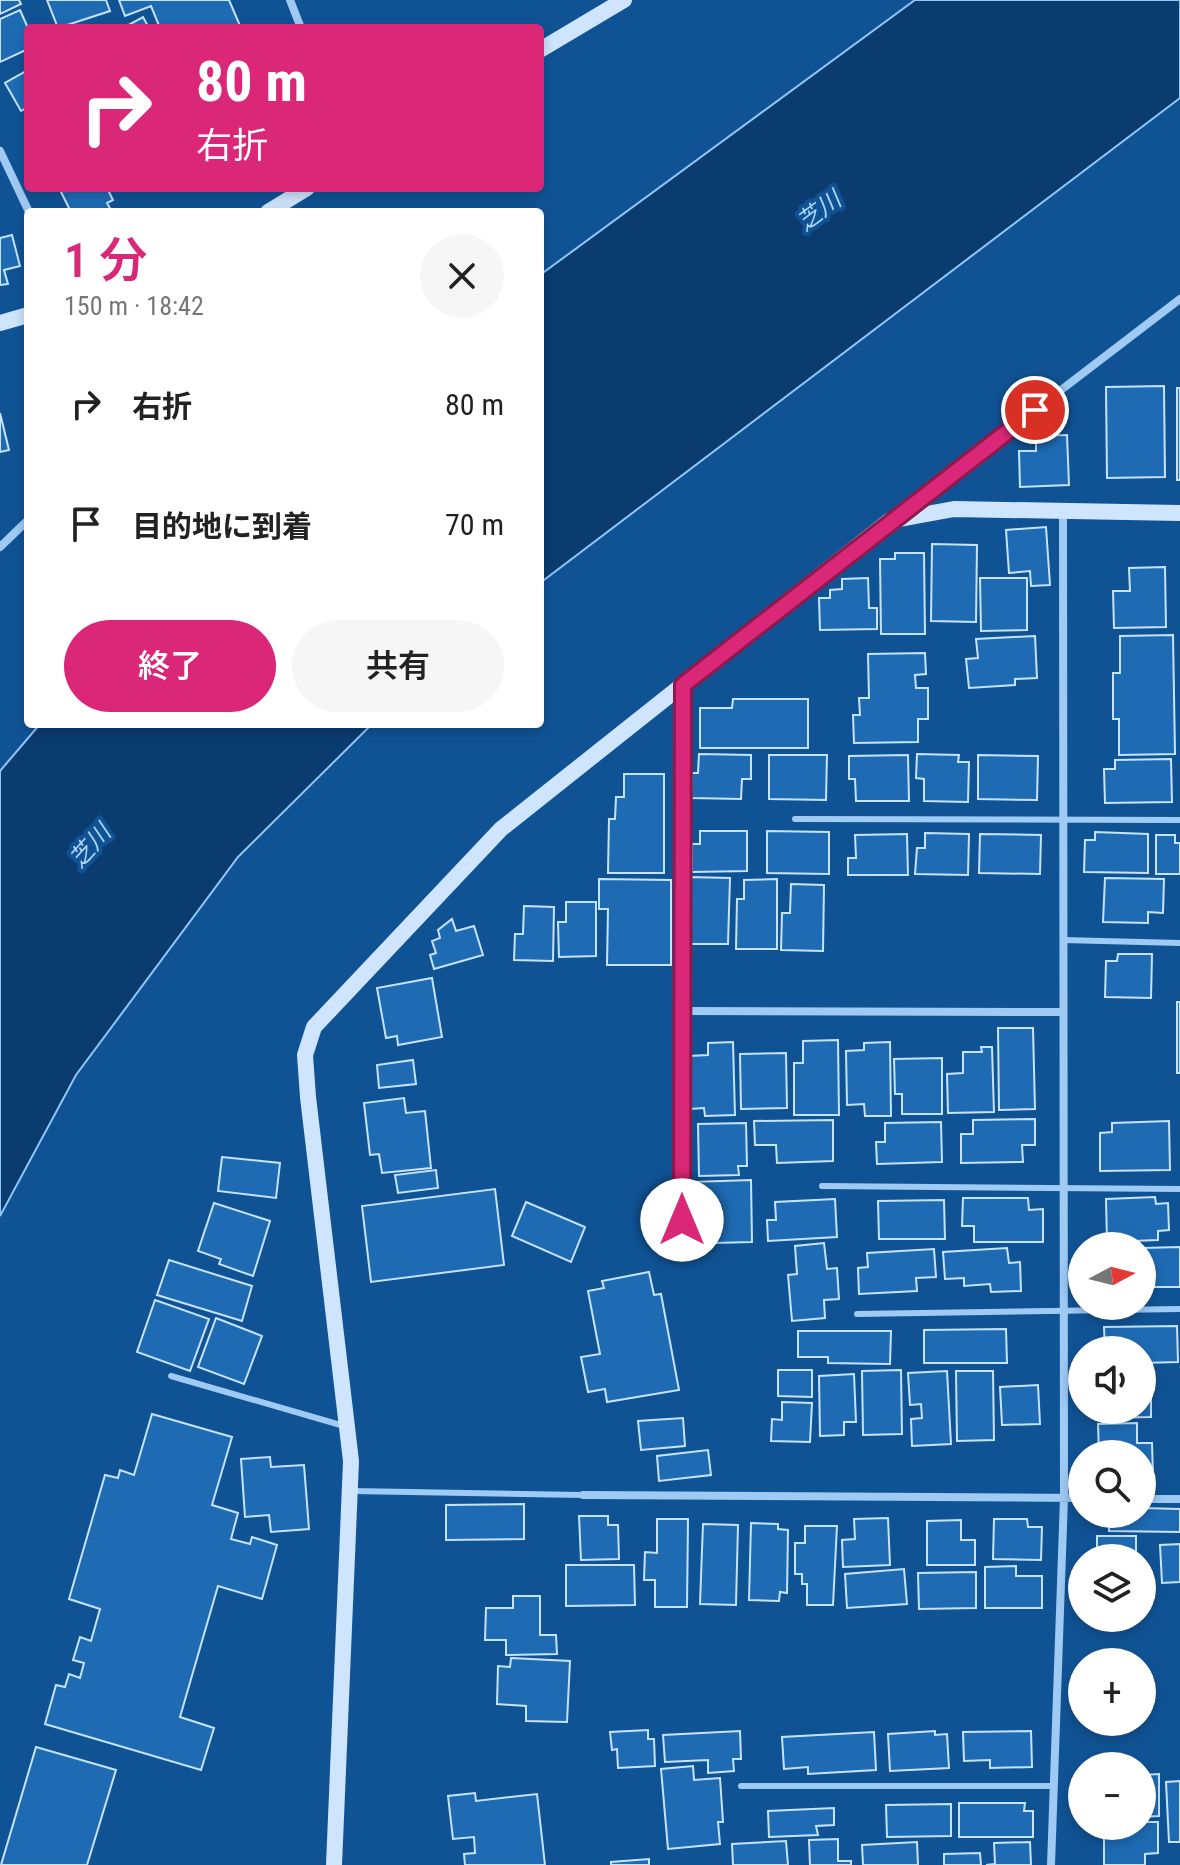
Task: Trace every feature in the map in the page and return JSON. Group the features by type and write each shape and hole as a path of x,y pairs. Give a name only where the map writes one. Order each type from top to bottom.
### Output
{"street":[{"path":"290,0 299,24"},
{"path":"544,48 624,0"},
{"path":"0,151 27,208"},
{"path":"274,208 300,192"},
{"path":"334,1865 351,1491 349,1427 308,1097 305,1055 314,1027 501,829 889,521 1180,299"},
{"path":"0,323 24,316"},
{"path":"889,521 954,509 1180,513"},
{"path":"1051,1865 1064,1498 1063,512"},
{"path":"0,547 24,524"},
{"path":"684,1011 1063,1012"},
{"path":"583,1495 1068,1498"},
{"path":"1156,1499 1180,1499"}],"lane":[{"path":"682,1220 683,685"},
{"path":"795,819 1180,820"},
{"path":"1063,940 1180,943"},
{"path":"822,1186 1180,1189"},
{"path":"857,1314 1063,1308 1180,1309"},
{"path":"171,1376 349,1427"},
{"path":"351,1491 583,1495"},
{"path":"741,1786 1053,1786"}],"water":[{"name":"芝川","path":"915,0 1180,0 1180,98 544,580 544,272"},
{"name":"芝川","path":"37,728 368,728 238,857 76,1075 0,1216 0,771"}],"building":[{"path":"0,0 19,0 21,4 0,14"},
{"path":"47,0 106,0 110,11 70,24 56,24"},
{"path":"119,0 229,0 239,24 158,24 151,6 125,16"},
{"path":"20,10 26,24 24,51 0,62 0,19"},
{"path":"143,17 147,24 130,24"},
{"path":"24,72 24,109 21,111 5,83"},
{"path":"61,192 109,192 113,200 107,203 110,208 69,208"},
{"path":"12,235 20,266 4,270 8,284 0,285 0,238"},
{"path":"1164,386 1165,477 1107,478 1106,387"},
{"path":"1177,388 1180,388 1180,480 1177,480"},
{"path":"0,413 9,450 0,452"},
{"path":"1067,435 1069,485 1020,487 1019,451 1036,451 1036,436"},
{"path":"1046,527 1050,585 1031,586 1030,571 1009,573 1006,530"},
{"path":"932,544 977,545 976,622 931,621"},
{"path":"895,553 924,553 925,634 881,634 880,559 895,559"},
{"path":"1165,567 1166,627 1114,628 1113,591 1130,591 1129,568"},
{"path":"868,578 869,608 877,608 877,629 820,630 819,598 830,598 830,590 842,589 842,579"},
{"path":"980,578 1027,578 1027,630 981,631"},
{"path":"1173,635 1175,754 1119,755 1119,719 1113,719 1113,673 1120,673 1120,636"},
{"path":"1035,636 1037,678 1015,679 1015,685 969,688 966,659 978,658 976,639"},
{"path":"925,653 926,674 915,675 916,688 928,688 928,719 918,719 918,742 854,743 853,715 860,715 859,698 869,698 868,654"},
{"path":"733,699 808,699 808,748 700,748 700,708 732,708"},
{"path":"699,754 751,755 751,779 742,779 741,799 691,798 692,773 698,773"},
{"path":"917,754 959,755 958,762 969,762 968,802 924,801 924,779 916,778"},
{"path":"769,755 827,755 826,800 769,799"},
{"path":"908,755 909,801 856,801 855,779 849,779 849,756"},
{"path":"978,755 1038,756 1037,800 978,799"},
{"path":"1171,759 1172,802 1105,803 1104,769 1115,769 1115,760"},
{"path":"624,774 664,774 664,873 608,873 609,819 615,819 616,797 624,797"},
{"path":"700,831 747,831 747,871 692,872 692,844 700,844"},
{"path":"767,831 829,832 829,874 767,873"},
{"path":"1095,832 1148,834 1148,873 1084,872 1085,840 1095,840"},
{"path":"925,833 969,834 968,875 915,874 917,848 925,848"},
{"path":"907,834 908,875 848,875 848,858 856,858 855,835"},
{"path":"980,834 1041,835 1040,874 979,873"},
{"path":"1156,835 1175,835 1175,843 1180,843 1180,874 1156,874"},
{"path":"690,877 730,878 728,944 689,944"},
{"path":"1105,878 1164,879 1163,913 1148,912 1148,923 1103,922"},
{"path":"599,879 671,880 671,965 607,965 608,909 599,909"},
{"path":"777,879 777,949 736,949 737,899 744,899 744,880"},
{"path":"791,884 824,885 823,951 781,950 782,913 790,913"},
{"path":"566,902 596,902 596,956 559,957 558,922 566,922"},
{"path":"524,906 554,907 553,961 514,960 515,934 523,934"},
{"path":"452,919 456,931 474,926 483,955 434,969 430,955 436,953 432,941 440,938 438,930"},
{"path":"1118,954 1152,954 1151,998 1105,997 1106,961 1117,961"},
{"path":"432,978 442,1037 398,1045 397,1036 386,1038 377,988"},
{"path":"1177,1002 1180,1002 1180,1073 1177,1073"},
{"path":"998,1028 1033,1028 1035,1109 999,1110"},
{"path":"838,1040 839,1115 794,1115 794,1063 803,1063 803,1041"},
{"path":"733,1042 735,1115 705,1116 704,1108 690,1109 688,1056 708,1055 708,1043"},
{"path":"890,1042 891,1116 865,1116 864,1104 847,1105 846,1051 864,1050 864,1043"},
{"path":"981,1047 992,1047 994,1112 948,1113 947,1074 963,1073 963,1052 982,1052"},
{"path":"786,1053 787,1108 741,1109 740,1054"},
{"path":"942,1058 942,1114 902,1114 902,1094 895,1094 894,1059"},
{"path":"413,1060 416,1084 379,1088 377,1065"},
{"path":"404,1098 406,1113 425,1111 431,1168 382,1173 379,1154 370,1155 364,1103"},
{"path":"1035,1119 1035,1145 1022,1145 1023,1162 961,1163 961,1134 973,1134 973,1120"},
{"path":"833,1120 833,1161 777,1163 776,1145 755,1145 754,1121"},
{"path":"1169,1121 1170,1170 1100,1171 1100,1133 1112,1132 1112,1123"},
{"path":"941,1122 942,1162 877,1164 876,1142 885,1142 885,1123"},
{"path":"746,1123 747,1166 738,1166 739,1175 699,1176 698,1124"},
{"path":"222,1157 280,1163 276,1198 218,1191"},
{"path":"436,1170 438,1188 398,1193 395,1175"},
{"path":"751,1180 752,1242 714,1243 714,1219 694,1220 692,1182"},
{"path":"495,1189 504,1265 371,1282 362,1206"},
{"path":"1155,1197 1156,1204 1168,1203 1169,1230 1158,1231 1156,1240 1156,1232 1107,1232 1106,1199"},
{"path":"963,1198 1028,1198 1029,1210 1043,1209 1043,1242 974,1242 974,1226 962,1226"},
{"path":"835,1199 837,1237 768,1241 767,1220 776,1220 775,1202"},
{"path":"944,1200 945,1239 879,1239 878,1201"},
{"path":"526,1202 585,1227 571,1262 512,1236"},
{"path":"214,1203 270,1221 253,1276 219,1264 221,1259 198,1251"},
{"path":"824,1243 827,1269 837,1268 839,1299 824,1300 825,1318 792,1321 788,1275 797,1274 795,1246"},
{"path":"1180,1247 1180,1287 1156,1287 1156,1248"},
{"path":"1007,1248 1009,1263 1020,1262 1021,1291 991,1292 990,1284 964,1286 964,1278 945,1279 943,1252"},
{"path":"934,1249 936,1277 916,1278 917,1291 859,1294 858,1268 868,1267 867,1253"},
{"path":"169,1260 252,1286 242,1321 157,1295"},
{"path":"649,1272 654,1295 661,1294 679,1390 607,1402 605,1389 588,1392 581,1357 600,1354 588,1291 604,1288 602,1281"},
{"path":"155,1300 209,1319 190,1371 137,1352"},
{"path":"216,1318 262,1336 244,1384 198,1367"},
{"path":"1177,1326 1178,1362 1156,1363 1156,1336 1104,1336 1104,1327"},
{"path":"1006,1329 1007,1363 924,1363 924,1330"},
{"path":"798,1331 891,1331 890,1364 828,1363 828,1357 798,1357"},
{"path":"778,1370 812,1370 812,1397 778,1396"},
{"path":"901,1370 902,1434 863,1435 862,1371"},
{"path":"947,1371 951,1444 912,1446 911,1419 922,1418 921,1404 910,1405 908,1373"},
{"path":"956,1371 993,1371 994,1440 957,1441"},
{"path":"854,1374 856,1422 844,1422 844,1435 820,1436 819,1376"},
{"path":"1038,1385 1040,1424 1002,1425 1000,1387"},
{"path":"782,1402 812,1403 810,1442 771,1441 772,1419 782,1420"},
{"path":"152,1414 232,1437 212,1505 238,1513 231,1539 250,1544 252,1537 277,1545 262,1599 218,1586 180,1717 214,1728 201,1770 45,1724 56,1685 65,1687 69,1674 80,1678 84,1663 73,1660 80,1637 91,1641 100,1609 69,1599 105,1475 118,1478 120,1470 134,1475"},
{"path":"683,1418 685,1446 641,1450 638,1421"},
{"path":"1098,1424 1137,1424 1137,1440 1099,1440"},
{"path":"708,1450 711,1475 659,1481 657,1456"},
{"path":"270,1457 271,1467 304,1465 309,1529 271,1532 269,1515 245,1517 241,1459"},
{"path":"524,1504 524,1539 446,1540 446,1505"},
{"path":"1156,1508 1180,1509 1180,1532 1109,1531 1109,1528 1156,1528"},
{"path":"579,1516 608,1516 608,1525 618,1525 619,1559 581,1560"},
{"path":"888,1518 890,1565 843,1567 842,1540 855,1539 854,1519"},
{"path":"657,1519 688,1519 687,1607 655,1607 655,1580 644,1580 645,1552 657,1553"},
{"path":"994,1519 1027,1519 1028,1527 1042,1527 1041,1560 993,1559"},
{"path":"961,1520 961,1540 975,1540 975,1565 927,1565 927,1521"},
{"path":"751,1523 778,1524 778,1529 788,1530 787,1593 780,1592 779,1601 749,1600"},
{"path":"703,1524 738,1525 736,1605 700,1604"},
{"path":"805,1526 837,1526 833,1605 807,1605 807,1584 802,1584 802,1574 795,1574 795,1543 805,1543"},
{"path":"1097,1536 1136,1536 1136,1544 1097,1544"},
{"path":"1180,1544 1180,1582 1162,1583 1160,1545"},
{"path":"566,1565 634,1565 635,1605 566,1606"},
{"path":"1016,1566 1016,1576 1042,1576 1042,1608 985,1608 985,1567"},
{"path":"904,1569 907,1604 847,1608 845,1574"},
{"path":"976,1572 976,1608 919,1609 918,1573"},
{"path":"513,1596 540,1596 540,1635 556,1635 557,1654 506,1655 506,1640 485,1640 486,1608 513,1608"},
{"path":"511,1658 570,1661 567,1722 526,1721 526,1706 497,1704 498,1666 510,1667"},
{"path":"648,1730 648,1739 654,1739 655,1766 618,1768 617,1749 612,1750 610,1732"},
{"path":"740,1731 741,1759 733,1759 734,1771 708,1773 708,1760 665,1762 663,1735"},
{"path":"935,1731 935,1735 947,1734 949,1768 890,1771 888,1734"},
{"path":"1031,1731 1032,1767 990,1768 990,1760 964,1761 963,1732"},
{"path":"874,1732 876,1770 808,1774 808,1767 784,1769 782,1737"},
{"path":"36,1747 116,1770 87,1865 1,1865"},
{"path":"693,1766 694,1780 720,1778 723,1822 718,1822 720,1844 668,1849 661,1769"},
{"path":"1156,1774 1159,1774 1159,1816 1156,1816"},
{"path":"1180,1781 1180,1842 1169,1842 1166,1782"},
{"path":"475,1793 476,1801 537,1794 545,1865 465,1865 464,1854 475,1853 474,1837 453,1839 448,1796"},
{"path":"959,1803 1025,1803 1024,1811 1033,1811 1033,1837 959,1837"},
{"path":"951,1804 951,1836 887,1837 886,1805"},
{"path":"834,1808 834,1825 816,1826 818,1835 769,1837 768,1811"},
{"path":"1158,1822 1158,1853 1145,1854 1145,1865 1104,1865 1104,1840 1156,1840"},
{"path":"838,1839 838,1861 851,1861 851,1865 810,1865 809,1840"},
{"path":"786,1841 788,1865 733,1865 732,1844"},
{"path":"917,1842 918,1865 863,1865 862,1845"},
{"path":"1030,1842 1031,1865 986,1865 995,1864 994,1843"},
{"path":"980,1853 981,1865 944,1865 944,1854"},
{"path":"649,1859 649,1865 611,1865 611,1862"}],"route":[{"path":"682,1220 683,685 889,521 1035,410"}]}
